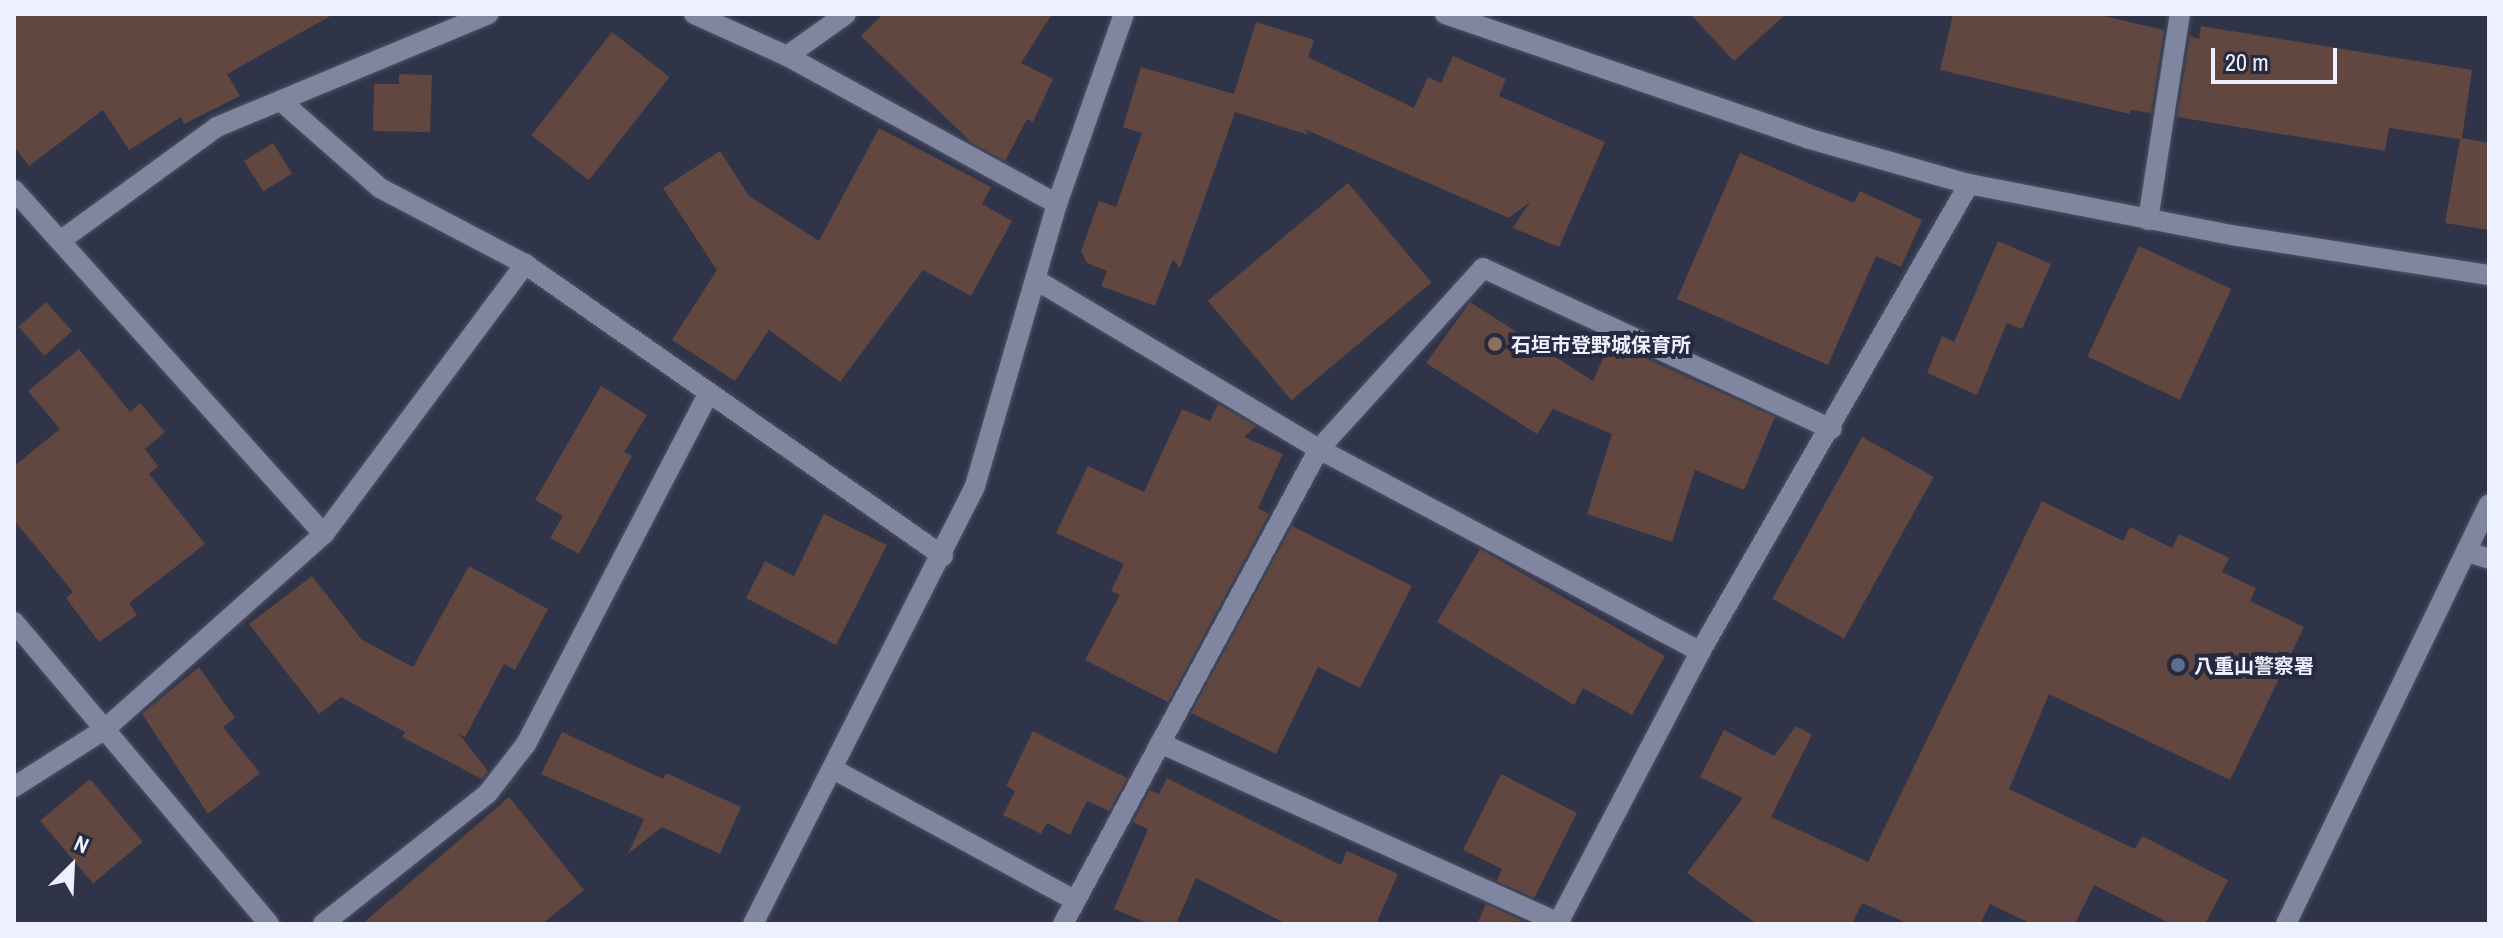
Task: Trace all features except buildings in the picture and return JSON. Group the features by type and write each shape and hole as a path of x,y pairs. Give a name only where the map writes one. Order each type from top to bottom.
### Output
{"street":[{"path":"60,241 217,127 488,14"},
{"path":"694,14 787,56 1057,204"},
{"path":"787,56 846,14"},
{"path":"753,924 943,556 975,486 1038,281 1057,204 1124,14"},
{"path":"1445,14 1807,138 1969,184 2148,220 2489,275"},
{"path":"2148,220 2180,14"},
{"path":"281,101 380,188 525,264 943,556"},
{"path":"1160,743 1559,923 1700,652 1832,429 1969,184"},
{"path":"14,190 324,534"},
{"path":"14,787 105,729 324,534 525,264"},
{"path":"1063,924 1319,449 1483,268 1832,429"},
{"path":"1038,281 1319,449 1700,652"},
{"path":"323,924 488,793 526,744 709,393"},
{"path":"2294,922 2489,505"},
{"path":"2468,552 2489,559"},
{"path":"14,622 269,924"},
{"path":"833,769 1074,900"}],"place":[{"name":"石垣市登野城保育所","path":"1495,344"},
{"name":"八重山警察署","path":"2178,665"}]}
